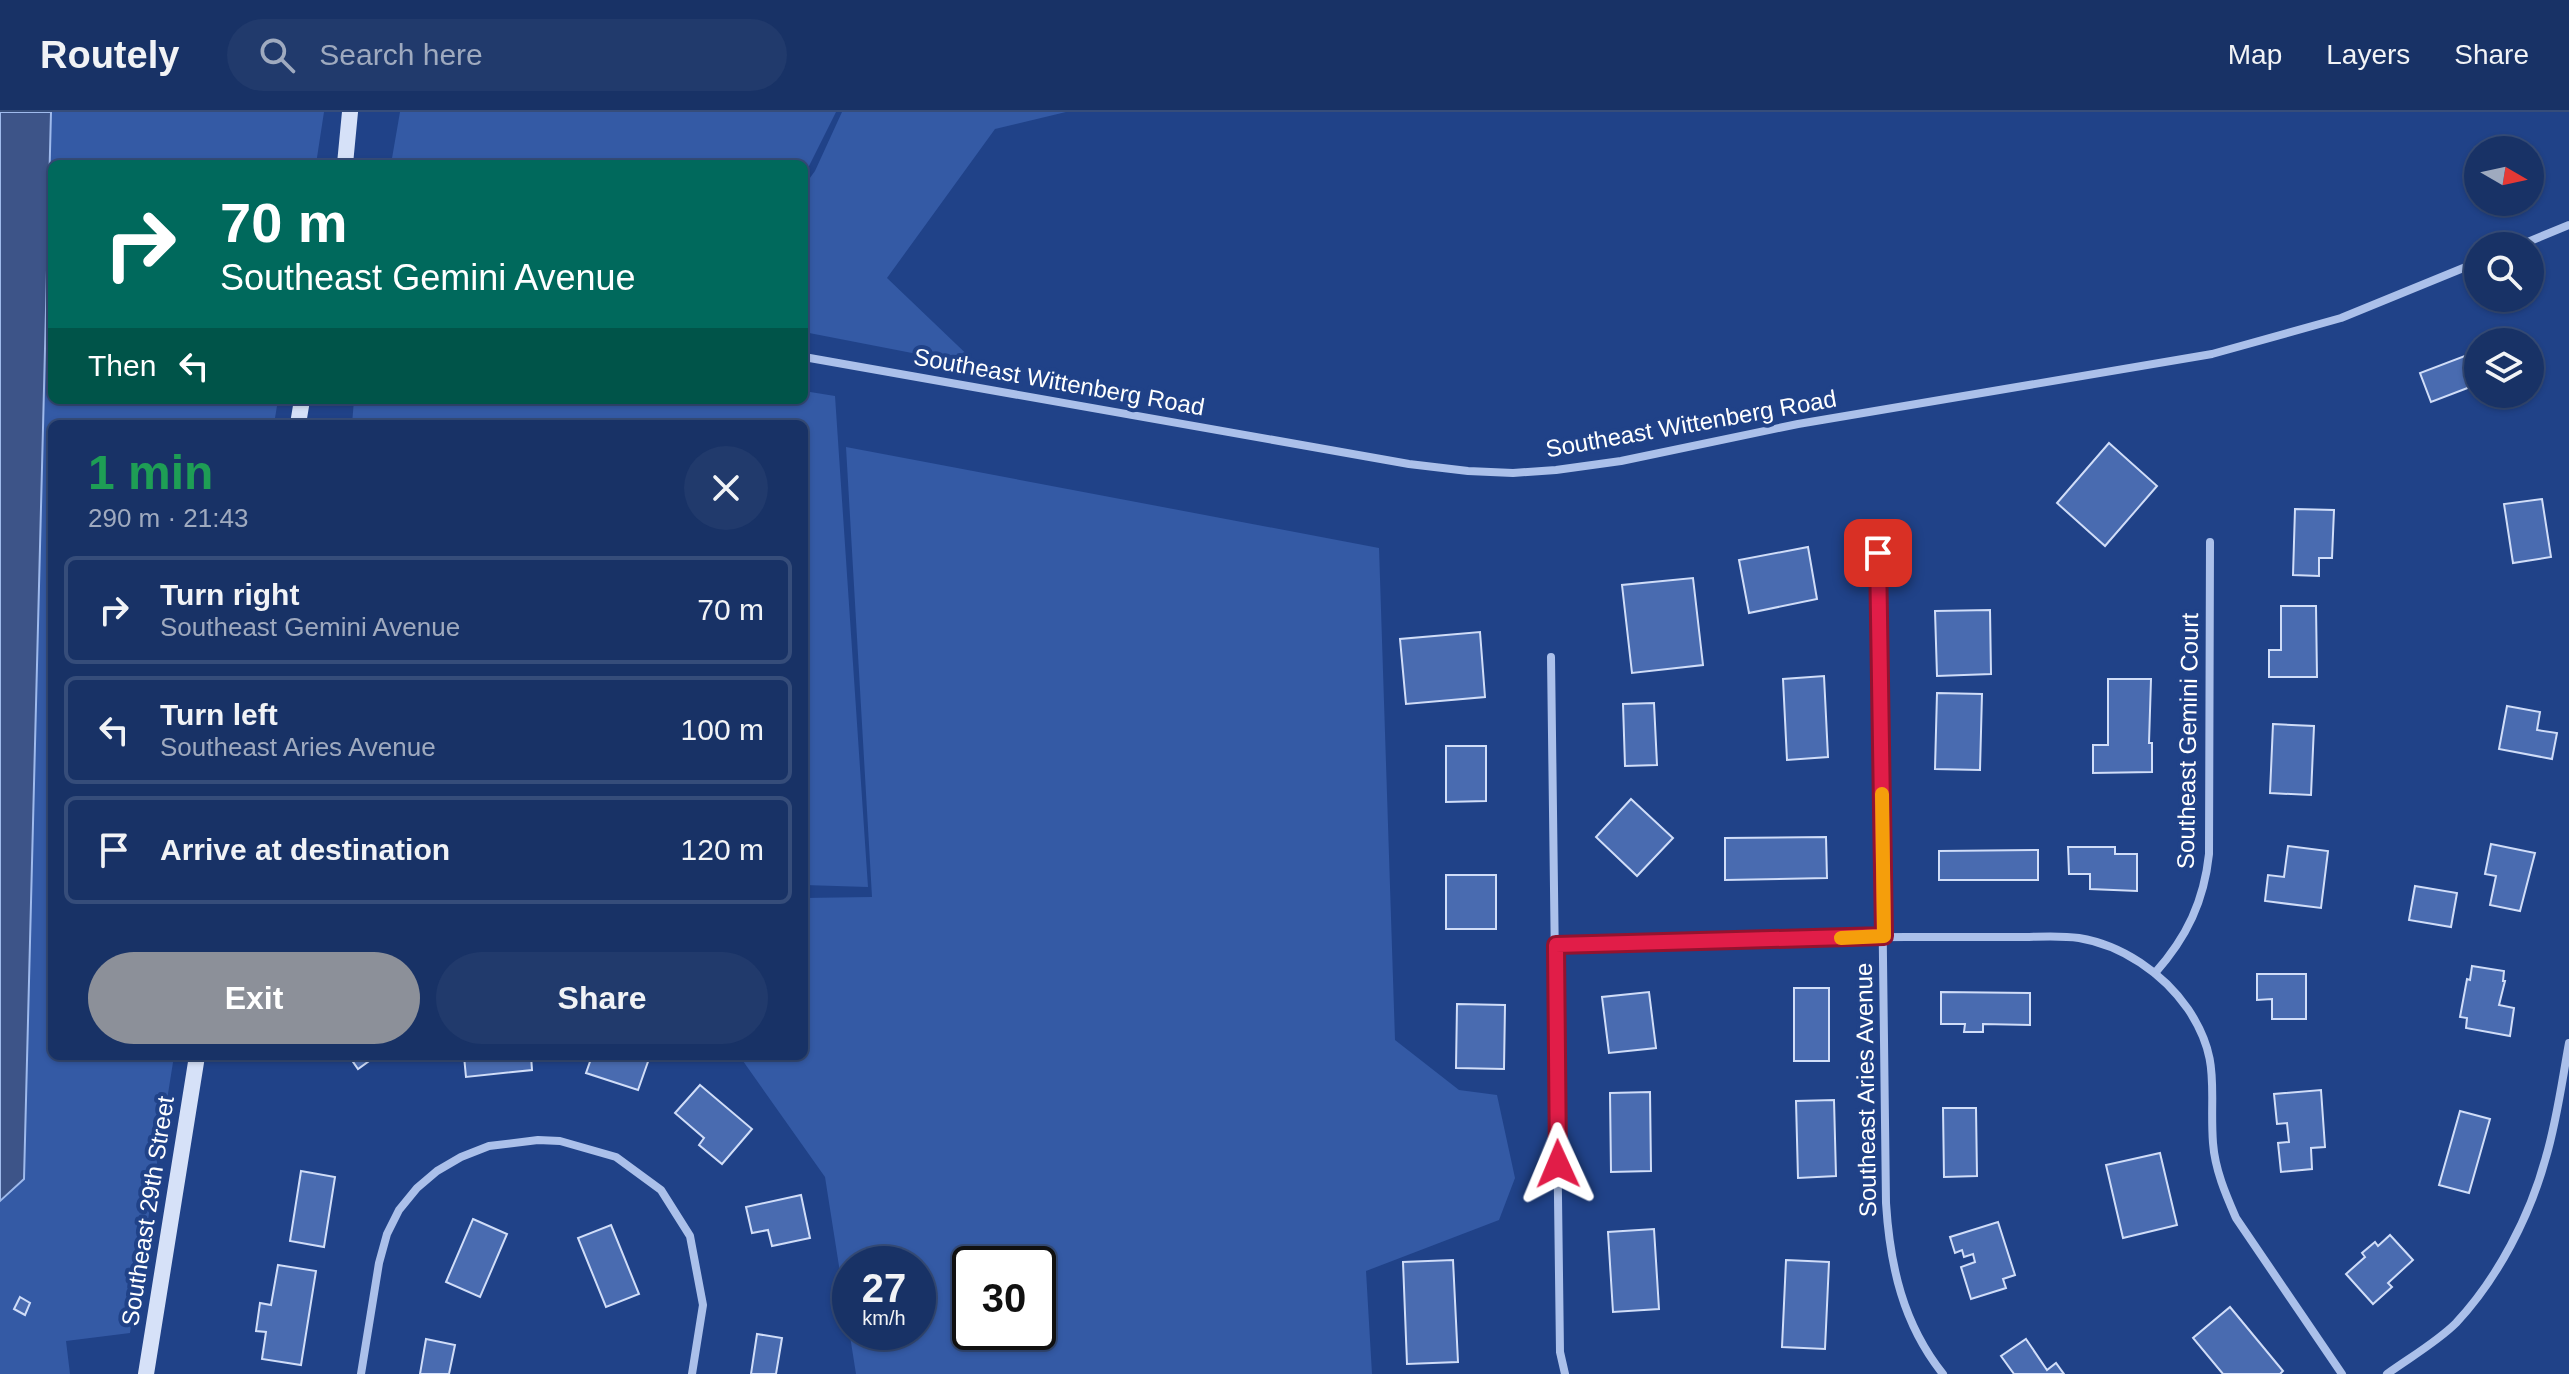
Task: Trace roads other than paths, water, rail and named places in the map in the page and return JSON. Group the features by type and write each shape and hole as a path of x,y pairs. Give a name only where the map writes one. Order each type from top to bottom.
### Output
{"main road":[{"path":"345,160 350,112"},
{"name":"Southeast 29th Street","path":"146,1374 196,1060"}],"street":[{"path":"2544,235 2569,225"},
{"name":"Southeast Wittenberg Road","path":"808,358 1409,464 1513,473 1621,461 1798,424 2212,354 2341,318 2464,268"},
{"name":"Southeast Gemini Court","path":"2155,973 2187,931 2199,906 2206,879 2209,854 2210,542"},
{"name":"Southeast Aries Avenue","path":"1878,553 1889,1250 1912,1327 1943,1374"},
{"path":"1551,657 1560,1352 1565,1374"},
{"path":"1556,945 1884,936 2080,938 2122,951 2155,973 2187,1009 2204,1038 2214,1071 2215,1157 2226,1195 2236,1218 2342,1374"},
{"path":"2387,1374 2455,1324 2484,1287 2509,1247 2533,1199 2547,1155 2569,1043"},
{"path":"361,1374 379,1263 387,1234 399,1210 417,1188 461,1157 489,1146 538,1140 560,1141 616,1157 661,1190 690,1236 703,1305 692,1374"}]}
